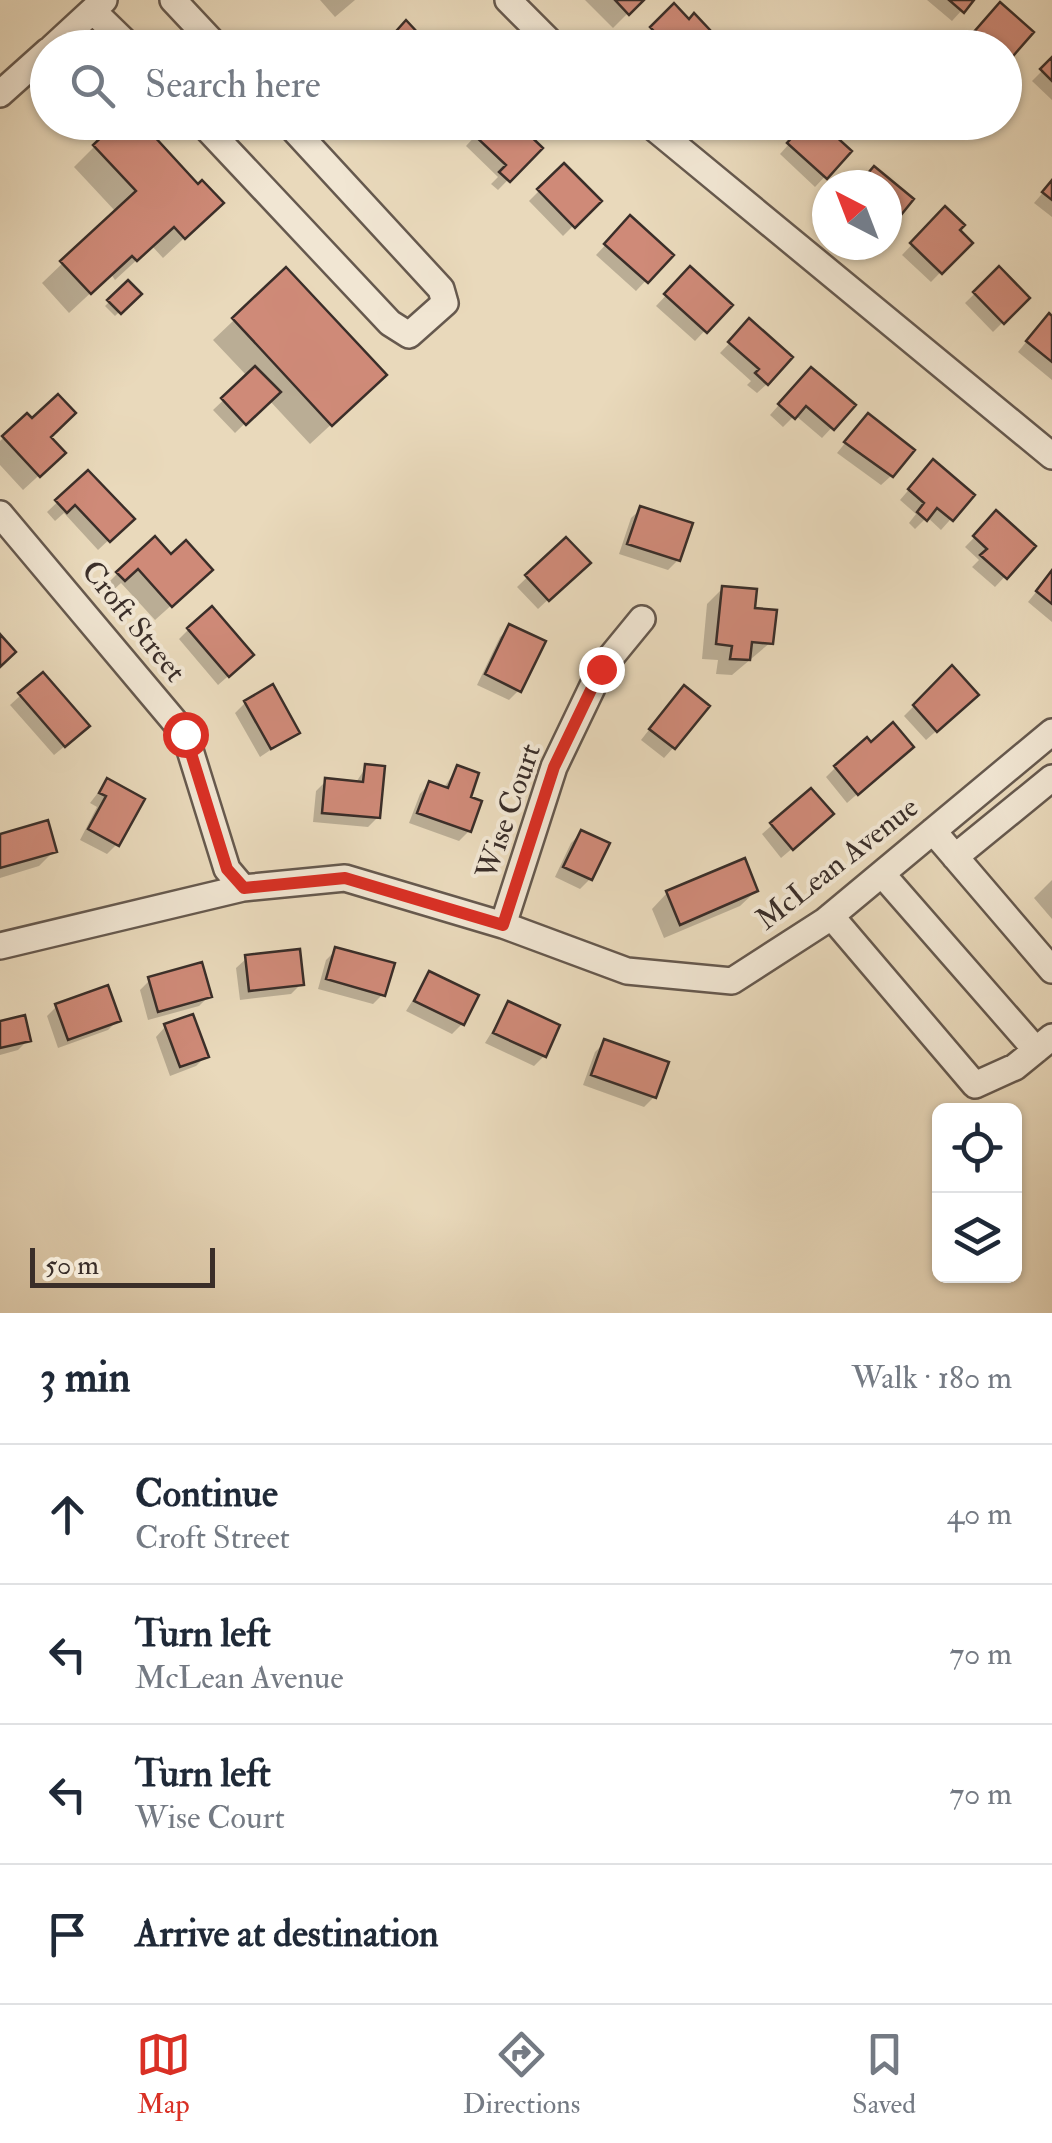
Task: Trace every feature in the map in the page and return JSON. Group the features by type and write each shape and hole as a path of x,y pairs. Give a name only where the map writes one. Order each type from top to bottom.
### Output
{"street":[{"path":"173,0 201,30"},
{"path":"508,0 538,30"},
{"path":"71,30 98,5 117,30"},
{"path":"0,94 30,67"},
{"path":"218,140 378,311 409,335 445,303 441,289 304,140"},
{"path":"670,140 1052,456"},
{"name":"Croft Street","path":"0,514 185,734 227,869 244,888"},
{"name":"Wise Court","path":"503,925 554,767 601,669 642,620"},
{"name":"McLean Avenue","path":"0,946 244,888 345,878 503,925 627,971 732,981 831,916 1052,732"},
{"path":"955,857 1052,778"},
{"path":"933,831 1052,970"},
{"path":"831,916 975,1084 1015,1067 1044,1044 882,874"}],"building":[{"path":"615,0 644,0 629,15"},
{"path":"949,0 974,0 964,13"},
{"path":"1000,2 1034,32 1022,46 1022,30 976,30"},
{"path":"674,3 689,19 694,13 710,30 653,30 650,27"},
{"path":"406,20 415,30 397,30"},
{"path":"1052,57 1052,81 1040,69"},
{"path":"98,140 158,140 198,184 202,180 224,203 185,239 174,227 137,261 132,256 91,294 60,261 136,191 93,145"},
{"path":"479,140 535,140 543,148 510,182 499,172 506,165"},
{"path":"790,140 840,140 852,151 835,170 817,170 787,143"},
{"path":"564,163 602,201 575,228 537,189"},
{"path":"1052,180 1052,200 1042,192"},
{"path":"902,189 914,199 902,214"},
{"path":"945,206 965,225 960,230 973,243 942,274 910,243"},
{"path":"630,215 674,255 648,283 604,244"},
{"path":"690,266 733,305 707,333 664,294"},
{"path":"999,266 1030,298 1004,324 973,292"},
{"path":"286,267 387,375 332,426 232,318"},
{"path":"128,280 142,294 121,314 107,300"},
{"path":"1049,313 1052,316 1052,362 1026,341"},
{"path":"749,318 793,357 768,385 755,373 759,369 728,342"},
{"path":"255,366 281,392 246,425 221,398"},
{"path":"811,367 856,405 834,430 806,406 795,419 778,404"},
{"path":"58,394 76,413 51,437 66,453 40,477 2,436 27,413 32,418"},
{"path":"868,413 915,450 893,477 844,442"},
{"path":"933,459 975,495 953,521 937,508 927,521 917,512 924,503 908,489"},
{"path":"88,470 135,519 110,542 75,505 67,513 55,500"},
{"path":"640,506 693,523 680,561 627,544"},
{"path":"996,510 1036,546 1007,579 980,555 987,549 973,536"},
{"path":"155,536 171,554 186,540 213,570 172,607 138,569 125,581 116,572"},
{"path":"566,537 591,563 549,601 525,575"},
{"path":"1052,570 1052,604 1036,591"},
{"path":"722,586 757,589 755,608 777,610 773,644 752,642 750,660 730,659 732,646 716,644"},
{"path":"212,606 254,655 229,677 187,628"},
{"path":"509,624 546,641 521,692 485,674"},
{"path":"0,634 16,652 0,667"},
{"path":"952,665 979,695 937,732 913,705"},
{"path":"43,672 90,726 65,747 18,693"},
{"path":"273,684 300,733 271,749 244,701"},
{"path":"684,685 710,706 675,749 649,729"},
{"path":"893,722 914,747 858,795 834,766 867,737 871,742"},
{"path":"365,764 385,766 380,818 322,813 325,778 363,782"},
{"path":"457,765 479,773 471,797 482,801 471,832 417,813 429,781 448,788"},
{"path":"107,778 145,799 119,846 88,829 106,796 99,793"},
{"path":"811,788 834,814 793,850 770,823"},
{"path":"48,820 57,852 0,868 0,834"},
{"path":"581,830 610,843 592,880 563,867"},
{"path":"745,858 758,891 680,925 666,891"},
{"path":"335,947 395,963 385,996 326,979"},
{"path":"300,949 304,985 249,991 245,955"},
{"path":"202,962 212,997 158,1012 148,977"},
{"path":"429,971 479,995 464,1025 414,1001"},
{"path":"108,985 121,1021 68,1040 55,1004"},
{"path":"508,1001 560,1025 546,1057 493,1033"},
{"path":"193,1014 209,1057 180,1067 164,1024"},
{"path":"25,1015 31,1041 0,1048 0,1021"},
{"path":"604,1039 669,1062 656,1098 591,1075"}],"route":[{"path":"185,734 227,869 244,888 345,878 503,925 554,767 601,669"}]}
